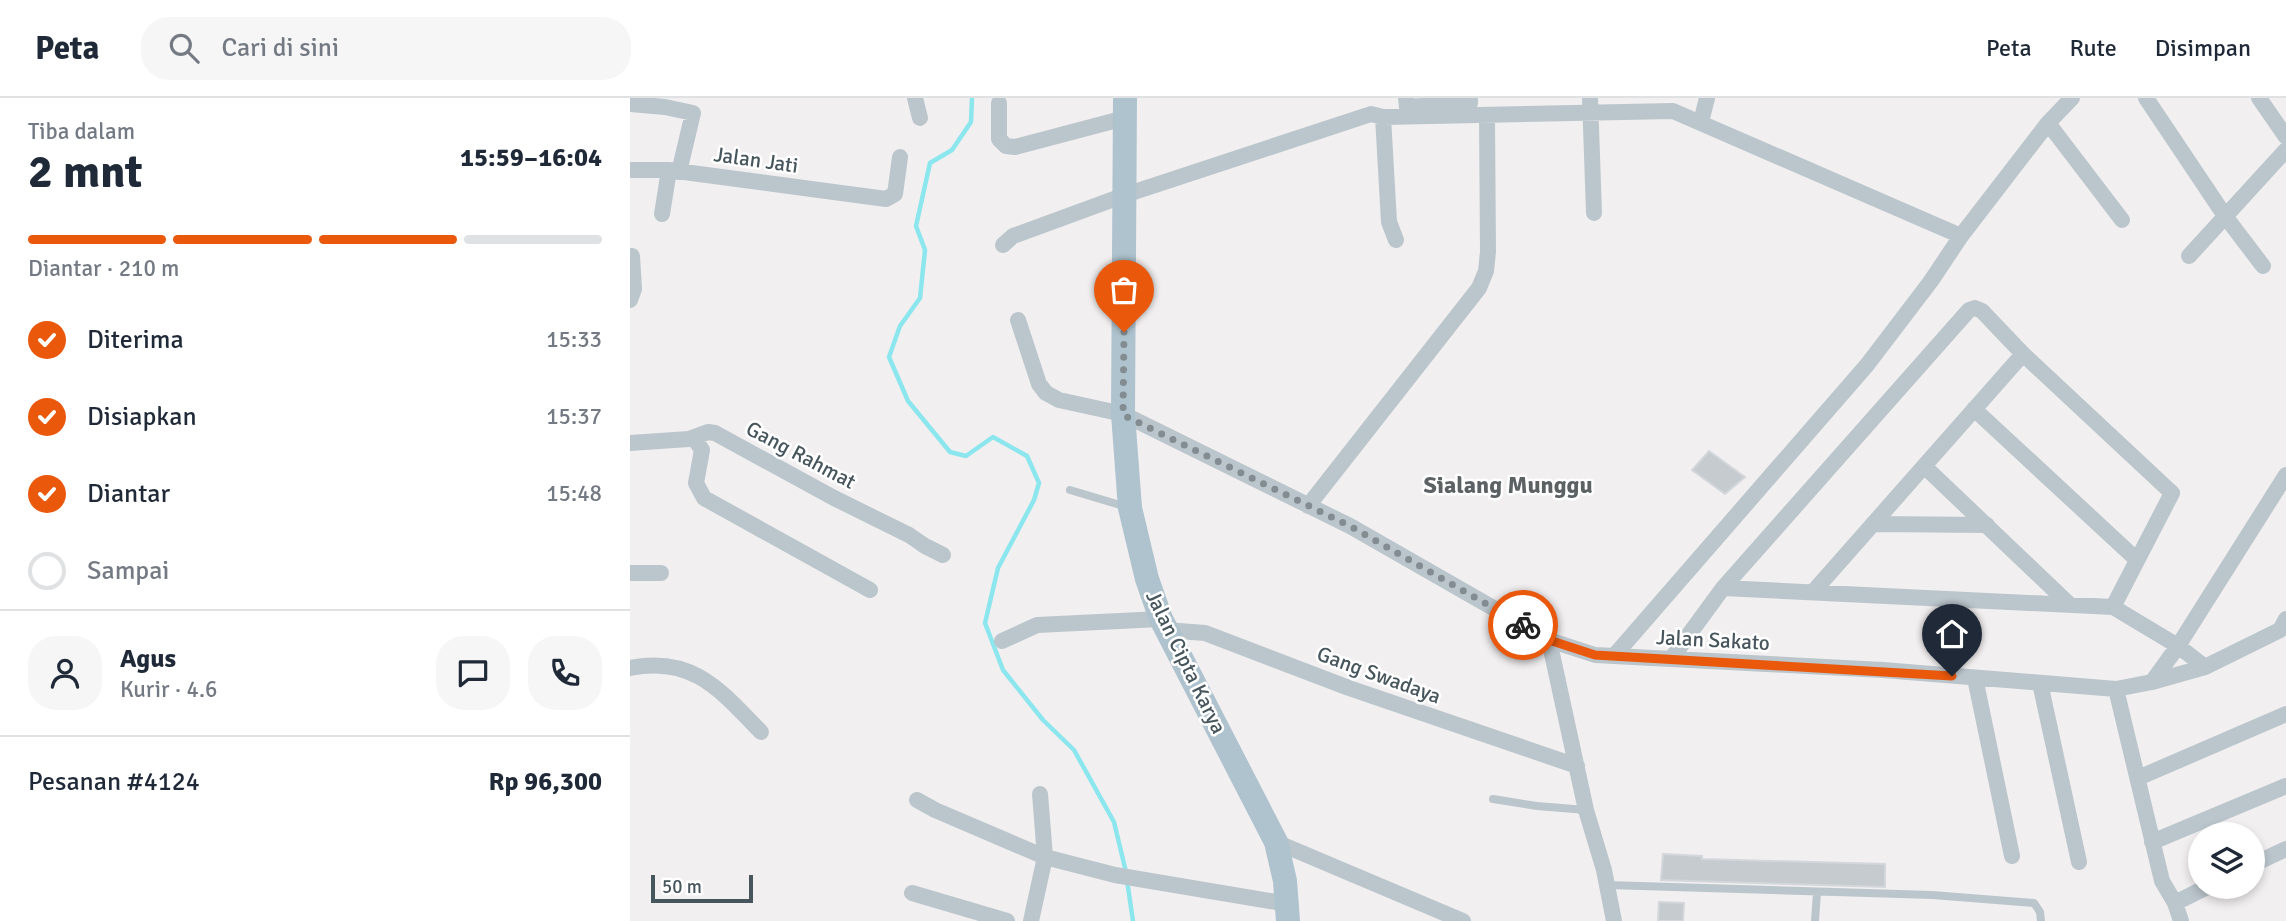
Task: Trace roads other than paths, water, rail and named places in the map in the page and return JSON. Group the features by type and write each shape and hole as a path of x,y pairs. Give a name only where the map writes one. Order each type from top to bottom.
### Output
{"main road":[{"name":"Jalan Cipta Karya","path":"1125,108 1123,415 1130,508 1146,579 1164,625 1276,842 1288,913"}],"street":[{"path":"915,98 920,118"},
{"path":"1406,98 1407,107 1471,103 1470,98"},
{"path":"1701,122 1707,98"},
{"path":"1614,656 1867,365 1931,281 1961,236 2048,123 2072,98"},
{"path":"2146,98 2225,216 2263,266"},
{"path":"2259,98 2286,137"},
{"path":"999,103 999,139 1006,146 1015,147 1125,108"},
{"path":"630,104 665,107 693,105 662,214"},
{"path":"1590,105 1594,213"},
{"path":"1003,245 1013,236 1125,195 1374,110 1487,115 1590,105 1673,111 1961,236"},
{"path":"1374,110 1389,222 1396,240"},
{"path":"1308,506 1479,288 1486,271 1488,252 1487,115"},
{"path":"2048,123 2122,220"},
{"path":"2189,256 2286,150"},
{"name":"Jalan Jati","path":"630,170 674,171 886,200 895,194 900,157"},
{"path":"630,300 634,289 632,256"},
{"path":"1671,659 1723,588 1969,310 1975,308 1982,311 2022,354 2172,493 2113,607"},
{"name":"Jalan Sakato","path":"1018,320 1039,384 1046,393 1059,400 1123,415 1350,526 1549,640 1595,655 1883,670 2116,690 2205,667 2280,630 2286,619"},
{"path":"1813,593 2022,354"},
{"path":"1974,409 2137,560"},
{"name":"Gang Rahmat","path":"630,443 694,438 708,432 715,433 943,555"},
{"path":"694,438 702,450 696,483 704,498 870,590"},
{"path":"1924,466 2070,605"},
{"path":"2152,682 2178,646 2286,475"},
{"path":"1873,524 1987,525"},
{"path":"630,573 661,573"},
{"path":"1723,588 2113,607 2178,646 2205,667"},
{"name":"Gang Swadaya","path":"1002,641 1037,625 1164,625 1205,633 1349,688 1577,766"},
{"path":"1549,640 1586,810 1614,921"},
{"path":"630,667 650,664 699,674 761,732"},
{"path":"1975,678 2012,856"},
{"path":"2040,683 2079,862"},
{"path":"2116,690 2162,881 2175,903 2181,921"},
{"path":"2138,778 2286,714"},
{"path":"2152,842 2286,786"},
{"path":"1031,921 1045,858 1040,794"},
{"path":"918,800 1045,858 1288,913"},
{"path":"1276,842 1463,921"},
{"path":"2265,859 2286,849"},
{"path":"912,893 1007,921"},
{"path":"2175,903 2188,896"}],"lane":[{"path":"1070,490 1130,508"},
{"path":"1493,799 1586,810"},
{"path":"1607,885 1932,895 2034,903 2040,912 2041,921"},
{"path":"1815,921 1817,892"}],"waterway":[{"path":"972,98 971,122 952,150 930,163 916,226 925,250 920,298 900,326 889,357 908,401 950,452 966,456 993,437 1027,456 1039,483 1034,500 998,568 985,623 1003,670 1043,720 1074,750 1114,822 1126,872"},
{"path":"1127,880 1133,921"}],"district":[{"name":"Sialang Munggu","path":"1508,485"}]}
